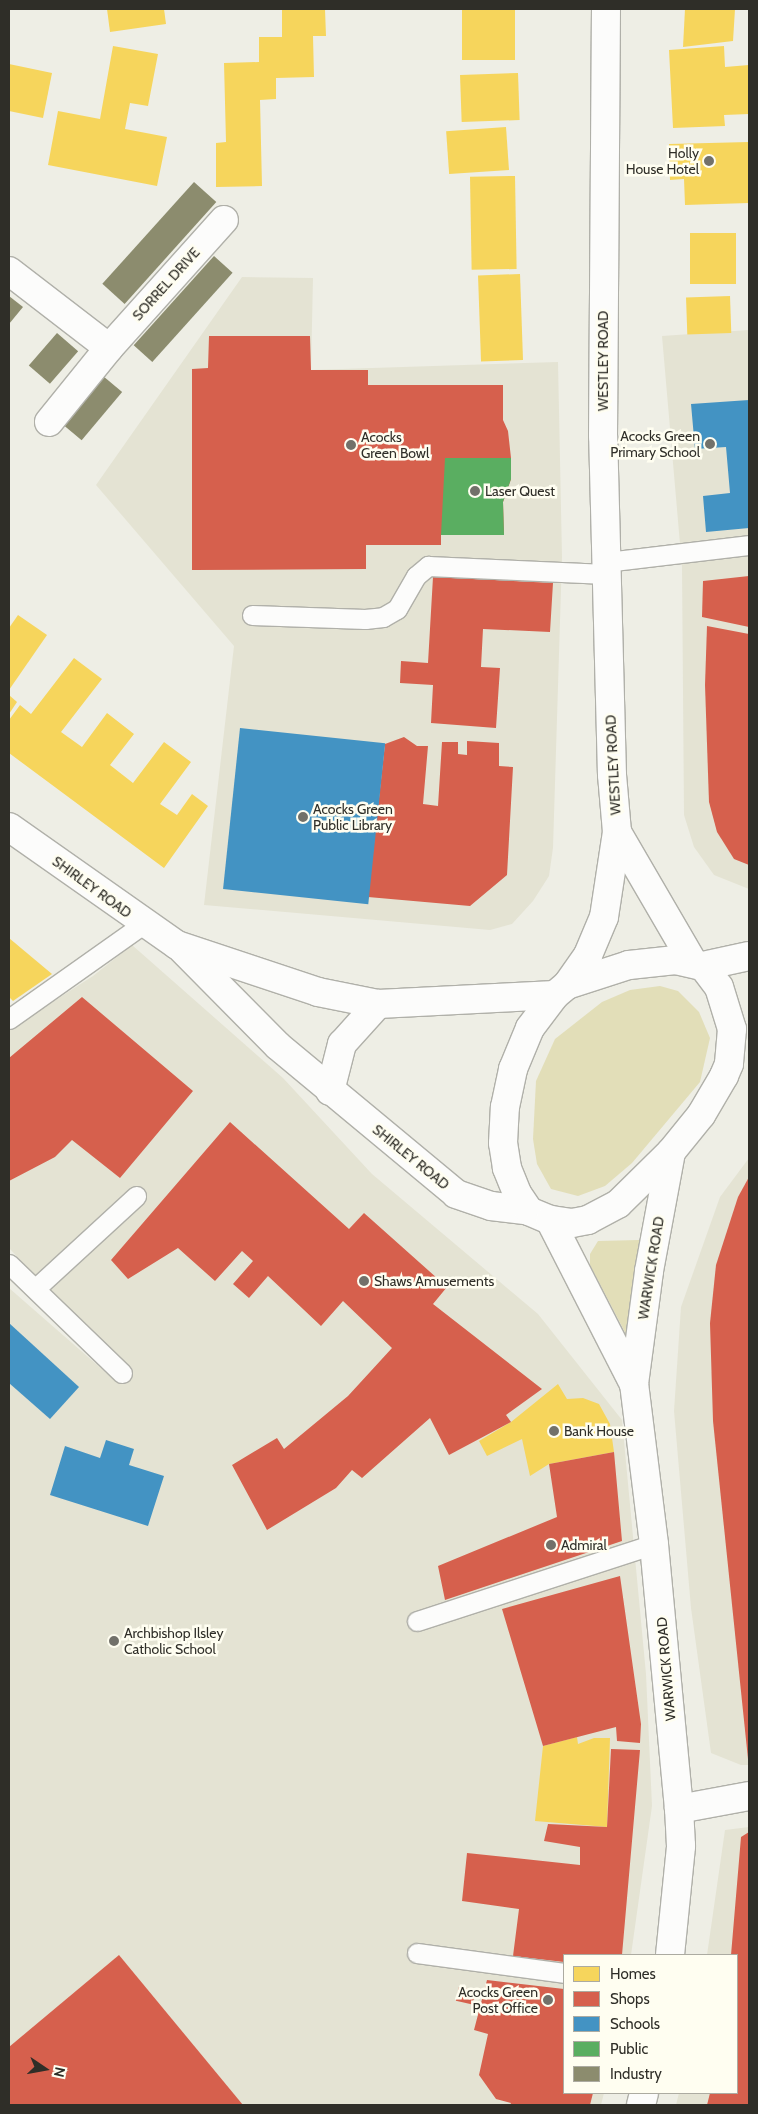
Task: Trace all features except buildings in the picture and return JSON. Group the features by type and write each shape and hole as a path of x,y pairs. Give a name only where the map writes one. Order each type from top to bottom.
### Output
{"main road":[{"name":"WESTLEY ROAD","path":"561,990 588,955 604,916 617,832 612,775 603,436 606,9"},
{"name":"SORREL DRIVE","path":"49,422 109,348 224,220"},
{"path":"9,271 109,348"},
{"name":"SHIRLEY ROAD","path":"9,828 143,924 177,945 318,992 378,1004 561,990"},
{"name":"WESTLEY ROAD","path":"617,832 697,963"},
{"name":"SHIRLEY ROAD","path":"177,945 278,1046 456,1194 491,1206 540,1216"},
{"path":"561,990 629,964 697,963 749,956"},
{"name":"WARWICK ROAD","path":"540,1216 572,1224 601,1214 625,1198 671,1152 700,1115 739,1056 726,1005 719,987 697,963"},
{"name":"WARWICK ROAD","path":"561,990 530,1028 513,1069 506,1107 503,1143 508,1168 517,1193 540,1216 634,1384"},
{"path":"330,1091 342,1044 378,1004"},
{"name":"WARWICK ROAD","path":"670,1954 681,1846 679,1809 654,1544 634,1384 649,1271 671,1152"},
{"path":"679,1809 749,1796"}],"lane":[{"path":"252,615 365,619 383,617 397,609 416,576 428,566 606,568 749,545"},
{"path":"9,1019 143,924"},
{"path":"36,1288 136,1196"},
{"path":"9,1264 122,1373"},
{"path":"417,1621 654,1544"},
{"path":"417,1954 563,1973"}],"shaded area":[{"path":"242,277 313,278 311,370 558,362 562,557 553,848 549,876 533,901 512,924 490,930 204,905 234,646 96,485"},
{"path":"749,330 749,889 714,875 694,847 684,815 682,567 662,336"},
{"path":"132,945 283,1078 372,1174 538,1314 622,1420 646,1674 652,1806 631,1954 563,1954 563,2094 604,2094 601,2105 9,2105 9,1288 111,1377 118,1357 57,1299 9,1248 9,1030 93,976"},
{"path":"660,986 678,991 699,1012 710,1038 700,1082 632,1163 605,1186 578,1196 551,1189 537,1164 533,1139 536,1081 555,1039 602,1002 630,990"},
{"path":"749,1158 749,1765 741,1765 711,1753 691,1608 674,1411 681,1307 720,1197"},
{"path":"639,1240 645,1246 630,1342 590,1265 590,1254 598,1241"},
{"path":"749,1827 749,2105 676,2105 679,2094 738,2094 738,1954 707,1954 725,1830"}],"place":[{"name":"Holly House Hotel","path":"709,161"},
{"name":"Acocks Green Primary School","path":"710,444"},
{"name":"Acocks Green Bowl","path":"351,445"},
{"name":"Laser Quest","path":"475,491"},
{"name":"Acocks Green Public Library","path":"303,817"},
{"name":"Shaws Amusements","path":"364,1281"},
{"name":"Bank House","path":"554,1431"},
{"name":"Admiral","path":"551,1545"},
{"name":"Archbishop Ilsley Catholic School","path":"114,1641"},
{"name":"Acocks Green Post Office","path":"548,2000"}]}
